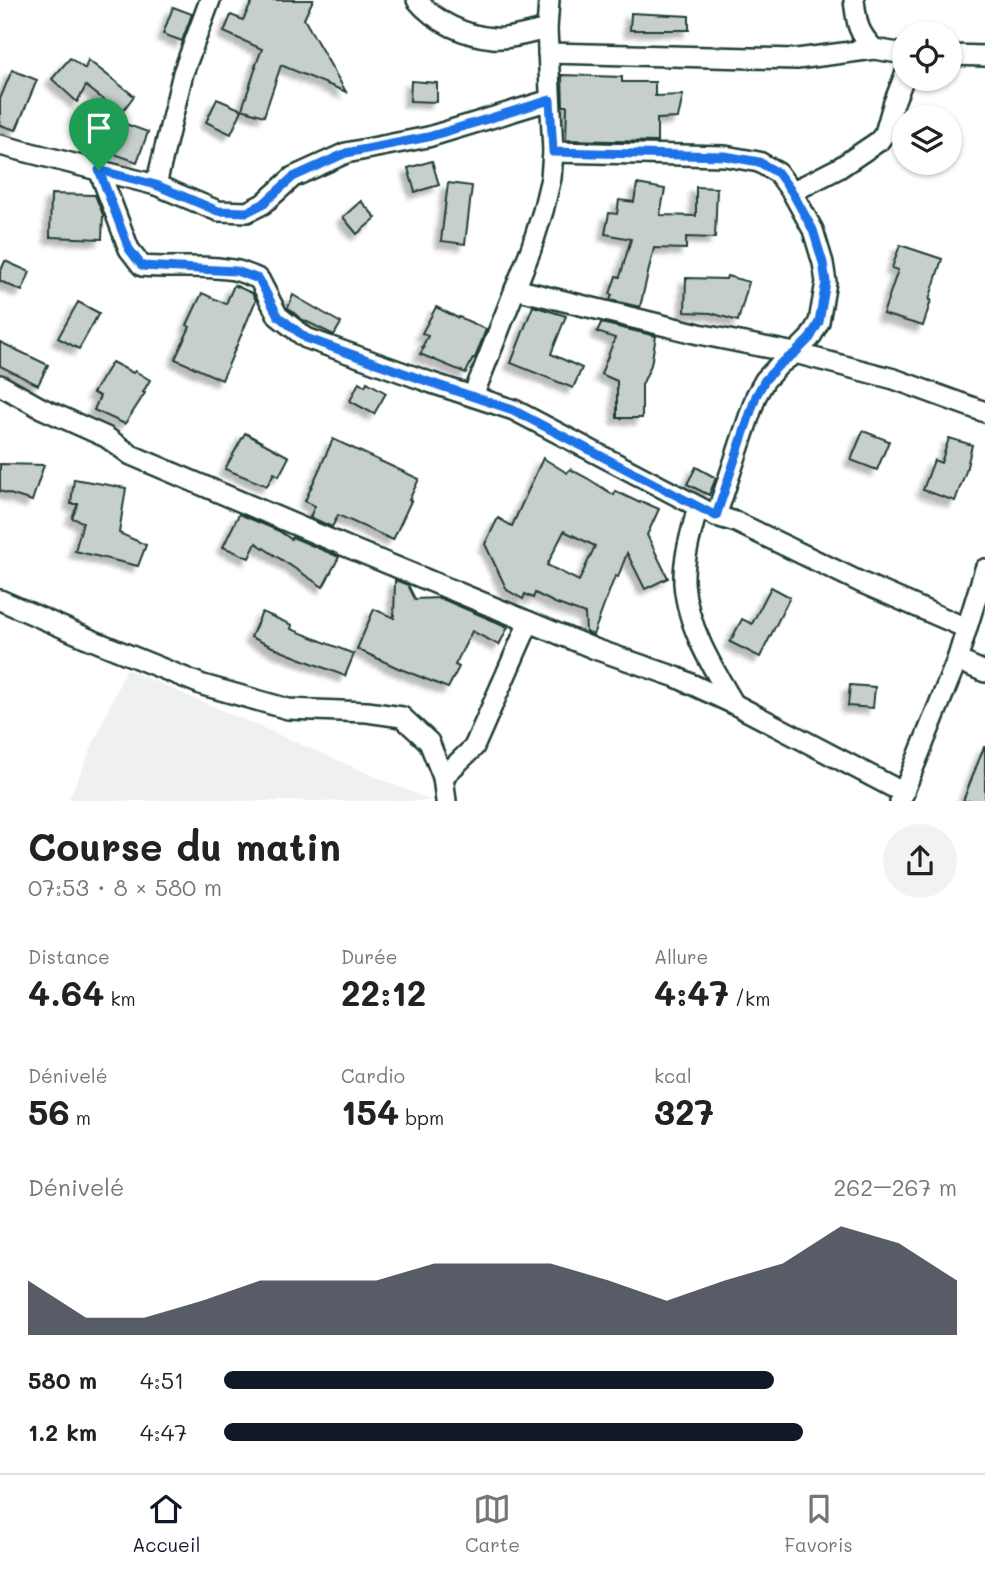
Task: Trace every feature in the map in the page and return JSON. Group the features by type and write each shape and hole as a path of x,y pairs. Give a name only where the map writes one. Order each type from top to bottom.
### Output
{"street":[{"path":"156,185 183,73 209,0"},
{"path":"418,0 426,10 460,31 495,39 547,29"},
{"path":"472,396 515,289 543,211 551,178 553,152 547,29 549,0"},
{"path":"854,0 862,37 874,49"},
{"path":"548,53 797,59 874,49 892,52"},
{"path":"962,55 985,56"},
{"path":"792,192 839,168 879,141 885,133 899,91"},
{"path":"0,145 156,185 218,211 247,212 263,204 293,177 346,153 428,137 550,100"},
{"path":"553,152 725,156 759,162 778,173 813,230 826,282 819,322 810,338 765,380 707,512 688,543 684,582 691,619 713,668 734,704"},
{"path":"99,170 129,249 142,266 236,271 259,279 278,316 306,338 513,410 707,512 736,522 860,582 966,628"},
{"path":"515,289 699,334 795,353 894,379 985,412"},
{"path":"0,385 41,408 106,437 131,455 595,649 676,677 734,704 902,797 957,660 983,581"},
{"path":"0,600 203,685 288,709 368,712 402,717 429,742 443,777 446,801"},
{"path":"443,777 474,747 529,622"},
{"path":"957,660 985,672"}],"shaded area":[{"path":"126,669 432,801 68,801"}],"building":[{"path":"253,0 313,0 304,19 346,92 281,65 264,116 242,109 262,49 224,32 231,15 243,20"},
{"path":"173,7 192,14 182,41 163,34"},
{"path":"631,13 689,16 689,30 630,30"},
{"path":"70,58 85,69 88,60 134,96 121,113 86,86 77,102 52,79"},
{"path":"12,70 37,80 16,130 0,125 0,99"},
{"path":"562,75 622,77 622,82 655,82 655,96 683,95 678,118 657,119 657,142 566,140 567,106 563,106"},
{"path":"411,81 437,83 437,102 410,101"},
{"path":"217,99 242,110 231,134 206,122"},
{"path":"120,122 148,132 137,162 109,152"},
{"path":"432,161 439,185 415,192 408,168"},
{"path":"448,183 472,186 465,244 441,241"},
{"path":"637,184 665,189 660,215 696,216 696,187 717,188 715,238 686,237 686,249 654,248 640,307 610,300 616,276 620,277 631,239 605,234 609,213 617,214 619,200 634,202"},
{"path":"51,194 95,195 103,215 102,239 50,237"},
{"path":"361,201 376,218 357,234 343,217"},
{"path":"900,245 942,259 923,326 883,314 898,270 892,268"},
{"path":"5,261 30,272 22,291 0,281"},
{"path":"727,276 749,282 738,321 711,313 685,312 686,278 726,279"},
{"path":"234,285 252,293 256,300 222,380 175,359 202,293 226,304"},
{"path":"293,295 341,323 334,335 301,319 288,308"},
{"path":"78,302 99,313 79,349 58,338"},
{"path":"533,306 566,316 551,354 582,368 573,388 511,363"},
{"path":"436,307 486,329 466,373 420,354 428,336 422,333"},
{"path":"601,323 656,336 651,365 642,385 642,418 617,418 617,381 601,374 615,338 597,332"},
{"path":"0,342 48,365 38,385 0,366"},
{"path":"112,362 150,380 125,424 94,410 100,396 93,393"},
{"path":"359,382 365,386 367,382 386,393 374,414 350,401"},
{"path":"863,431 889,441 877,470 851,460"},
{"path":"245,433 289,457 279,476 274,473 267,486 225,469"},
{"path":"949,438 972,445 955,501 923,490 934,460 941,463"},
{"path":"333,439 419,479 393,540 338,515 332,527 310,517 315,506 305,501"},
{"path":"543,458 567,473 570,469 614,495 615,491 659,509 647,535 668,578 645,589 627,553 618,577 615,576 593,635 586,632 585,614 535,593 533,598 525,594 523,599 507,590 485,544 498,518 512,526","holes":["564,531 595,546 579,581 547,565"]},
{"path":"0,464 44,465 32,501 0,491"},
{"path":"696,467 716,478 709,495 687,484"},
{"path":"74,479 126,488 119,533 146,545 138,566 75,551 83,522 72,518 78,504 71,504"},
{"path":"239,514 291,539 292,537 339,557 323,587 256,543 249,558 223,547"},
{"path":"395,580 408,585 415,599 440,598 508,627 499,645 472,631 455,665 459,667 448,688 357,649 374,609 394,618"},
{"path":"771,587 790,597 760,657 730,642 742,619 752,624"},
{"path":"262,612 292,625 291,629 354,654 345,676 251,637"},
{"path":"850,685 875,687 873,708 848,706"},
{"path":"984,747 985,801 963,801"}],"route":[{"path":"550,100 553,152 725,156 759,162 778,173 813,230 826,282 823,304 819,322 810,338 765,380 756,396 716,516 513,410 306,338 278,316 259,279 236,271 210,268 142,266 129,249 99,170 156,185 218,211 247,212 263,204 293,177 346,153 428,137 550,100"}]}
